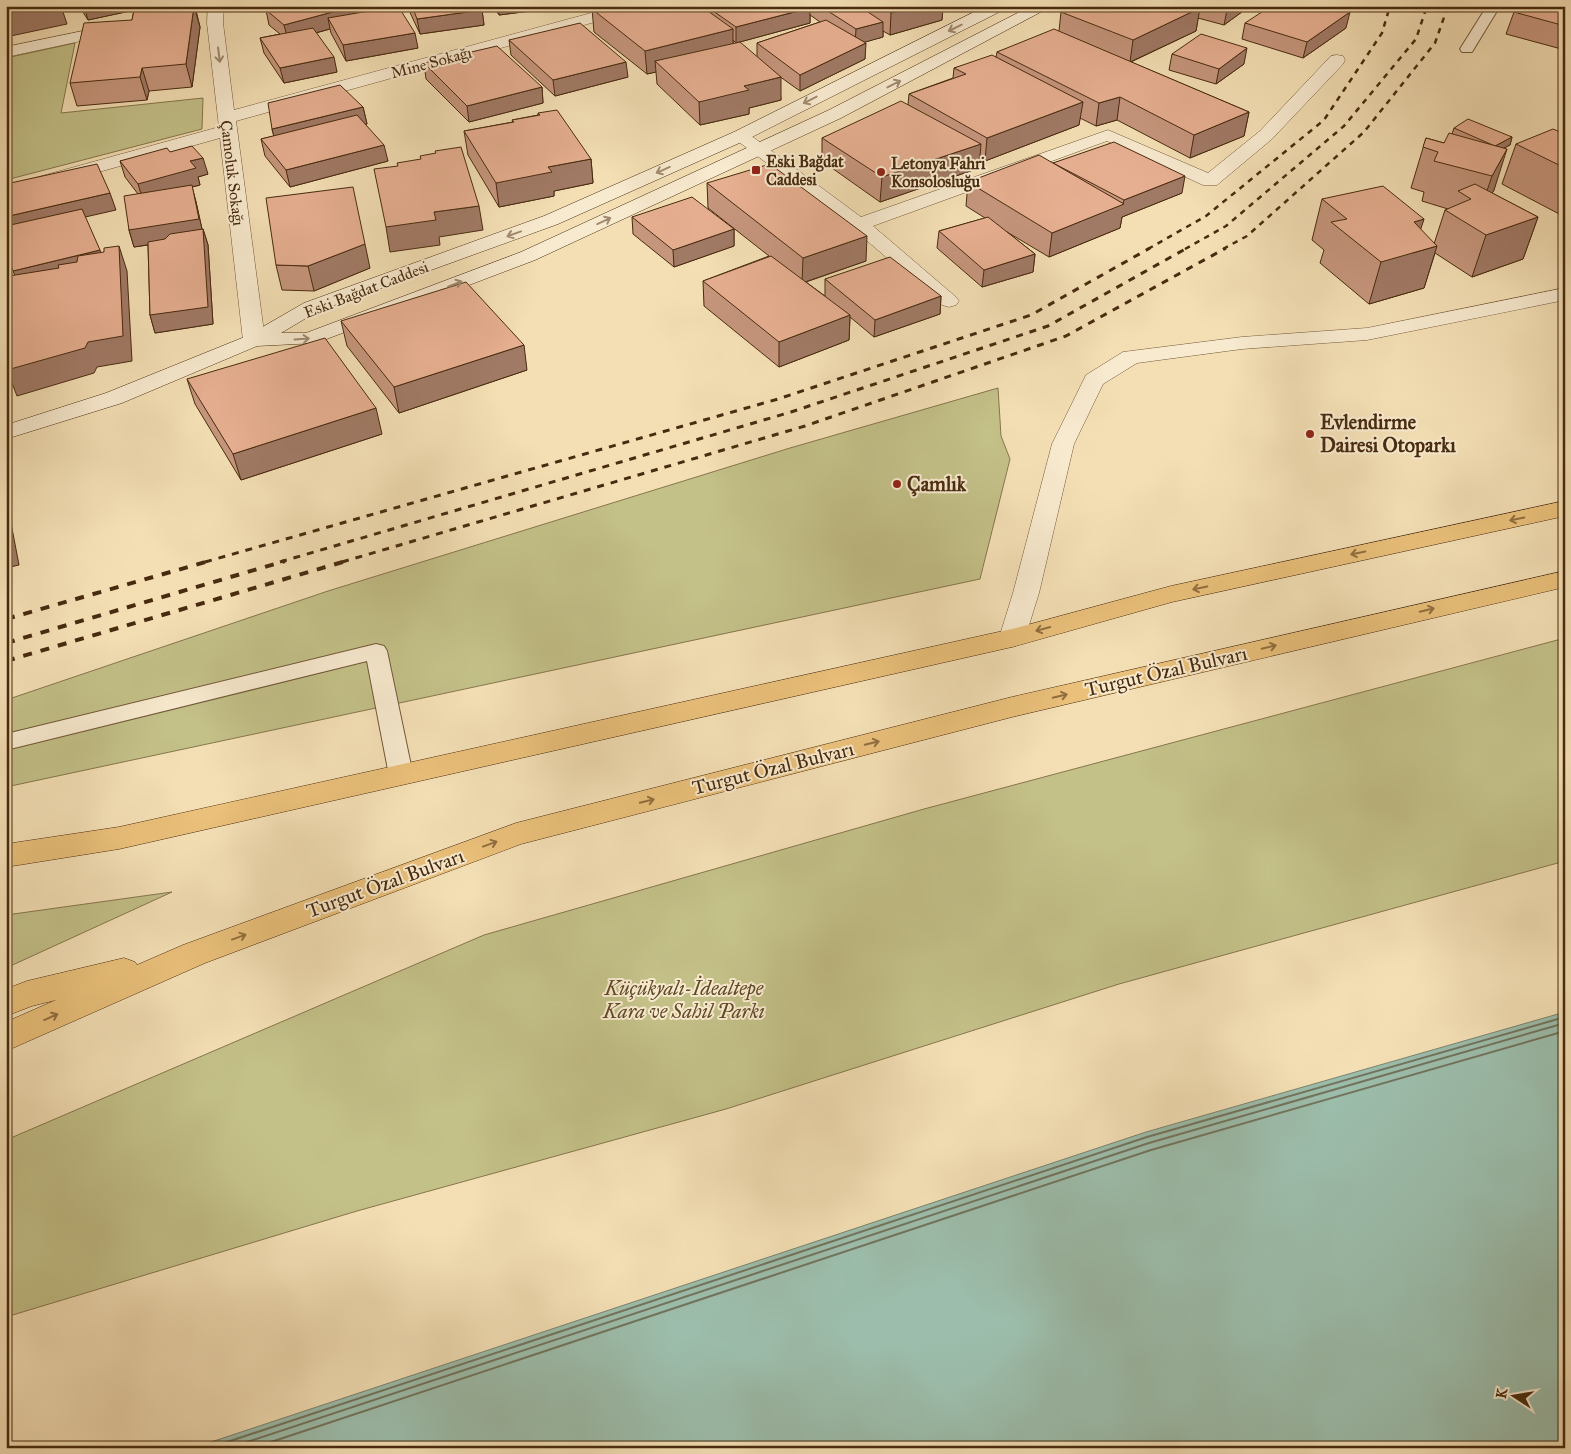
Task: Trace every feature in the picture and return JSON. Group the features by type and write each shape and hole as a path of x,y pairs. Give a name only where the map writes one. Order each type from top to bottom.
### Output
{"highway":[{"path":"6,856 119,838 1012,638 1171,594 1565,508"},
{"name":"Turgut Özal Bulvarı","path":"6,1036 194,954 516,834 1012,707 1565,579"},
{"path":"6,875 119,838"},
{"path":"6,1003 27,994 194,954"}],"street":[{"name":"Mine Sokağı","path":"6,192 227,124 636,6"},
{"name":"Eski Bağdat Caddesi","path":"6,432 114,398 254,340 311,307 550,220 740,136 999,6"},
{"name":"Eski Bağdat Caddesi","path":"254,340 309,339 528,256 835,114 1044,6"},
{"name":"Çamoluk Sokağı","path":"216,8 215,23 254,340"},
{"path":"197,13 216,8"},
{"path":"6,52 129,26"},
{"path":"859,224 1108,135 1210,181 1266,135 1337,60"},
{"name":"Eski Bağdat Caddesi","path":"835,114 892,103"},
{"path":"740,136 859,224 949,300"},
{"path":"1012,638 1026,593 1062,444 1094,380 1131,357 1242,343 1367,334 1565,294"}],"lane":[{"path":"1467,49 1494,6"},
{"path":"6,742 376,651 401,775"}],"green space":[{"path":"75,43 61,113 203,98 202,129 6,180 6,58"},
{"path":"998,388 1001,436 1010,459 980,579 6,787 6,700 328,591 790,448"},
{"name":"Küçükyalı-İdealtepe Kara ve Sahil Parkı","path":"1565,638 1565,861 1119,984 726,1109 357,1211 6,1317 6,1140 484,935 924,809"},
{"path":"172,892 6,968 6,915"}],"water":[{"path":"1565,1012 1565,1448 193,1448 1146,1132"}],"building":[{"path":"6,6 39,6 6,13"},
{"path":"194,6 186,64 142,68 140,77 70,83 84,23 132,20 134,10"},
{"path":"279,6 355,6 284,25 266,10"},
{"path":"398,6 415,33 343,45 328,18"},
{"path":"412,6 480,6 482,10 417,19"},
{"path":"605,6 701,6 733,29 645,51 592,9"},
{"path":"706,6 807,6 810,8 736,27"},
{"path":"820,6 859,6 883,22 856,29"},
{"path":"881,6 915,6 891,13"},
{"path":"1074,6 1194,6 1200,8 1133,40 1061,12"},
{"path":"1214,6 1232,6 1227,10"},
{"path":"1271,6 1328,6 1350,12 1307,42 1245,23"},
{"path":"1518,6 1565,6 1565,26 1514,12"},
{"path":"826,20 866,43 800,75 757,43"},
{"path":"580,23 626,62 553,80 509,40"},
{"path":"313,28 334,57 280,68 260,38"},
{"path":"1054,29 1249,112 1194,135 1120,97 1099,103 997,52"},
{"path":"1201,34 1247,48 1219,69 1172,54"},
{"path":"740,42 781,77 744,86 749,90 699,102 655,61"},
{"path":"497,46 542,87 467,106 424,63"},
{"path":"992,55 1083,102 987,138 909,94 966,74 954,68"},
{"path":"340,85 363,107 272,129 268,103"},
{"path":"901,101 981,144 882,177 822,138"},
{"path":"557,110 591,159 548,167 552,172 496,183 464,131 514,122 512,120"},
{"path":"357,115 384,145 286,170 261,139"},
{"path":"1468,119 1512,137 1495,146 1454,128"},
{"path":"1553,129 1565,134 1565,168 1516,144"},
{"path":"1449,133 1507,149 1492,176 1434,161 1438,152 1423,147 1426,138 1444,143"},
{"path":"1114,142 1185,176 1124,200 1053,163"},
{"path":"192,146 203,158 190,161 196,168 138,184 120,161 167,148 170,152"},
{"path":"461,147 479,206 434,212 436,220 386,227 374,169 398,166 397,163 421,159 420,156 436,153 435,151"},
{"path":"1039,155 1124,204 1052,233 968,182"},
{"path":"97,164 110,193 9,216 6,210 6,184"},
{"path":"770,164 867,236 803,258 707,183"},
{"path":"1475,184 1538,217 1486,235 1445,210 1471,199 1458,191"},
{"path":"192,185 199,219 129,230 124,196"},
{"path":"1383,186 1424,219 1414,222 1437,246 1381,262 1331,222 1347,219 1322,199"},
{"path":"353,187 365,244 308,266 276,265 266,198"},
{"path":"692,197 734,229 673,250 632,217"},
{"path":"82,209 100,250 13,271 6,251 6,226"},
{"path":"988,217 1035,254 984,270 939,231"},
{"path":"203,229 208,307 150,315 148,242 165,239 170,234"},
{"path":"119,246 123,336 88,342 85,348 7,370 9,276 59,268 58,265 77,262 78,256 104,252 104,248"},
{"path":"771,256 850,315 779,342 703,281"},
{"path":"890,257 941,296 875,320 825,279"},
{"path":"466,282 524,345 394,387 341,321"},
{"path":"325,338 376,408 233,454 187,379"},
{"path":"6,521 11,547 6,548"}],"railway":[{"path":"1148,249 1206,216 1324,120 1382,33 1390,6"},
{"path":"1185,249 1226,226 1344,126 1416,39 1427,6"},
{"path":"1223,249 1247,236 1364,132 1435,43 1448,6"},
{"path":"205,562 778,399 1031,315 1150,248"},
{"path":"280,562 791,412 1048,326 1187,248"},
{"path":"342,562 805,426 1066,336 1226,248"},
{"path":"6,619 209,561"},
{"path":"6,643 285,561"},
{"path":"6,661 346,561"}],"place":[{"name":"Eski Bağdat Caddesi","path":"756,170"},
{"name":"Letonya Fahri Konsolosluğu","path":"881,172"},
{"name":"Evlendirme Dairesi Otoparkı","path":"1310,434"},
{"name":"Çamlık","path":"897,484"}]}
